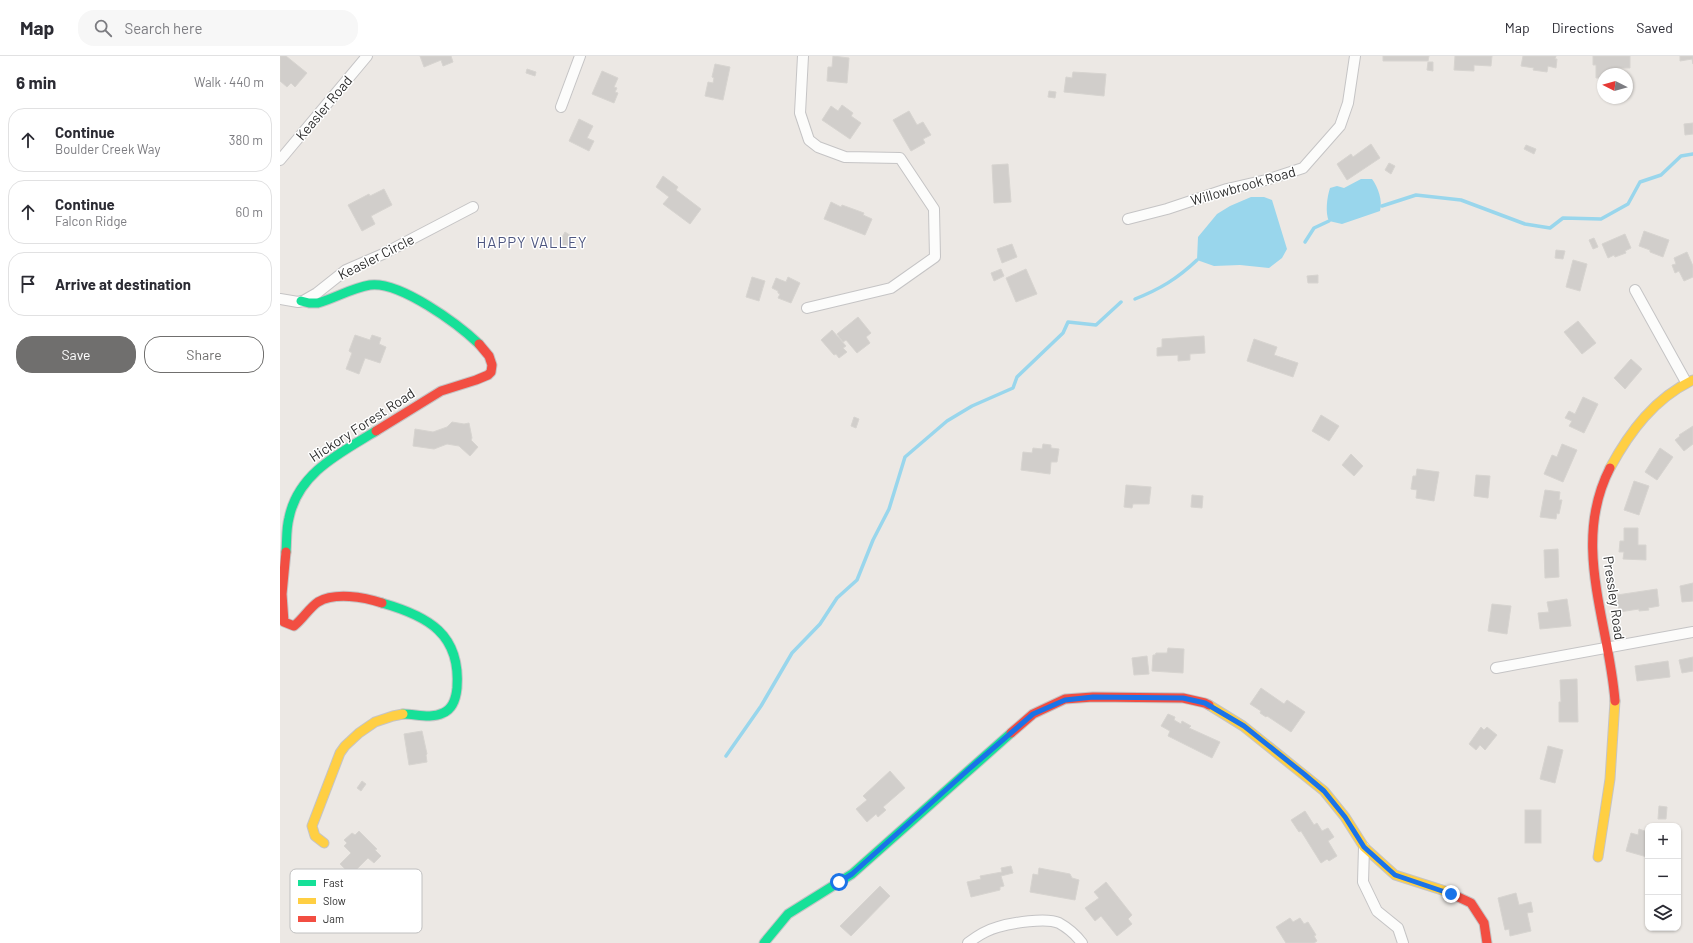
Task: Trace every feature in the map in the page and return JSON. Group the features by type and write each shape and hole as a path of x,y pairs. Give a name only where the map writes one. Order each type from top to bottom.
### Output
{"street":[{"name":"Keasler Road","path":"280,160 368,56"},
{"path":"561,107 580,56"},
{"path":"803,56 800,113 809,140 818,147 845,157 900,158 934,208 935,257 891,288 807,308"},
{"name":"Willowbrook Road","path":"1128,219 1167,209 1227,189 1266,180 1303,168 1340,126 1348,103 1355,56"},
{"name":"Keasler Circle","path":"300,301 317,293 346,270 383,254 473,207"},
{"name":"Hickory Forest Road","path":"300,301 306,303 326,300 365,286 375,284 399,290 414,297 466,332 484,348 493,365 488,377 441,390 318,467 308,478 293,503 288,521 286,558 281,593 281,610 284,622 294,626 305,617 315,603 331,598 356,597 378,601 415,615 439,631 451,645 456,669 454,700 447,711 436,716 410,714 390,717 373,724 355,735 345,745 340,753 312,826 312,831 316,839 324,844"},
{"path":"1636,290 1690,381"},
{"path":"280,299 300,301"},
{"name":"Pressley Road","path":"1598,857 1614,743 1615,699 1594,560 1592,534 1594,513 1598,496 1609,472 1622,448 1643,417 1690,381"},
{"path":"1496,668 1607,649 1693,632"},
{"path":"764,943 788,914 852,874 1033,714 1065,700 1093,697 1183,698 1205,703 1244,726 1324,791 1345,817 1364,847 1395,875 1442,890 1471,903 1484,923 1487,943"},
{"path":"1364,847 1363,882 1377,911 1398,928 1403,943"},
{"path":"968,943 983,933 998,927 1043,920 1058,922 1075,935 1082,943"}],"water":[{"path":"1361,179 1372,179 1374,182 1380,199 1380,211 1342,224 1329,221 1327,205 1330,188 1337,186 1344,188"},
{"path":"1251,197 1264,197 1272,200 1287,249 1282,258 1269,268 1240,265 1214,266 1197,260 1198,237 1217,214 1230,206"}],"building":[{"path":"280,56 286,56 307,73 295,87 291,83 287,87 280,81"},
{"path":"420,56 451,56 453,62 443,66 441,60 424,67"},
{"path":"833,56 849,58 847,83 827,81 828,67 832,67"},
{"path":"1383,56 1429,56 1428,61 1383,61"},
{"path":"1455,56 1492,56 1491,66 1474,65 1474,71 1454,70"},
{"path":"1523,56 1556,56 1556,68 1548,66 1547,72 1521,66"},
{"path":"1593,56 1630,56 1630,68 1597,68 1597,78 1596,65 1593,65"},
{"path":"1680,56 1693,56 1693,64 1692,59 1680,61"},
{"path":"1428,62 1433,62 1433,71 1427,70"},
{"path":"715,64 730,67 723,100 705,96 708,82 713,83 714,78 712,77"},
{"path":"527,69 536,72 535,76 526,73"},
{"path":"602,71 618,78 614,87 617,88 615,92 618,93 614,103 592,94"},
{"path":"1073,72 1106,74 1104,96 1064,92 1066,77 1072,78"},
{"path":"1049,91 1056,92 1055,98 1048,97"},
{"path":"842,105 853,113 851,116 861,123 850,139 822,120 831,106 838,111"},
{"path":"909,111 917,125 923,122 931,135 923,139 925,143 911,151 893,120"},
{"path":"579,119 593,126 587,138 594,141 589,151 569,141"},
{"path":"1693,123 1693,134 1685,135 1684,124"},
{"path":"1371,144 1380,158 1347,180 1337,164 1351,154 1353,157"},
{"path":"1526,145 1536,149 1534,154 1524,149"},
{"path":"1389,163 1395,166 1391,174 1385,170"},
{"path":"1008,164 1011,202 994,203 992,165"},
{"path":"663,176 678,187 676,190 701,209 690,224 663,204 669,197 656,187"},
{"path":"384,189 392,205 371,216 375,224 362,231 348,205 369,194 370,196"},
{"path":"831,202 841,207 842,205 864,213 863,215 872,219 865,235 824,219"},
{"path":"1644,231 1669,240 1663,257 1639,246"},
{"path":"565,232 574,238 568,248 559,243"},
{"path":"1625,234 1631,248 1625,251 1626,253 1615,257 1614,255 1608,258 1602,244"},
{"path":"1594,238 1598,247 1593,249 1589,240"},
{"path":"1012,244 1017,257 1002,263 997,249"},
{"path":"1556,250 1565,251 1563,259 1555,258"},
{"path":"1687,252 1693,266 1693,277 1684,281 1679,271 1675,273 1672,265 1676,264 1674,258"},
{"path":"1573,260 1587,264 1580,291 1566,287"},
{"path":"1001,269 1004,276 994,281 991,273"},
{"path":"1026,269 1037,294 1016,302 1006,278"},
{"path":"1318,275 1318,283 1308,283 1307,276"},
{"path":"752,277 765,281 759,301 746,297"},
{"path":"788,277 800,283 791,303 778,298 780,294 772,288 776,278 786,282"},
{"path":"858,317 871,333 866,337 870,343 857,353 846,340 843,342 837,334"},
{"path":"1578,321 1596,343 1582,354 1564,332"},
{"path":"832,330 846,346 843,348 847,352 839,358 836,354 834,355 821,340"},
{"path":"355,335 370,340 372,335 381,338 379,344 386,347 380,363 365,358 359,374 346,369 352,353 349,351"},
{"path":"1204,336 1205,353 1190,354 1190,360 1178,361 1178,355 1157,356 1157,348 1162,347 1162,339"},
{"path":"1254,339 1277,347 1274,355 1298,363 1293,377 1247,361"},
{"path":"1631,359 1642,369 1625,389 1614,378"},
{"path":"1583,397 1598,404 1584,433 1569,426 1572,421 1565,418 1569,411 1575,414"},
{"path":"1321,415 1339,426 1329,441 1312,431"},
{"path":"854,417 859,419 856,428 851,426"},
{"path":"452,422 464,424 469,423 472,438 471,440 478,447 470,456 459,446 447,444 434,449 413,446 415,429 433,432 447,427"},
{"path":"1693,426 1693,444 1684,451 1675,440 1680,436 1679,435"},
{"path":"1043,444 1051,445 1051,448 1059,449 1057,462 1051,462 1050,474 1021,470 1023,452 1032,453 1033,448 1042,449"},
{"path":"1562,444 1577,450 1563,482 1544,474 1552,455 1557,457"},
{"path":"1660,448 1673,457 1657,480 1645,472"},
{"path":"1351,454 1363,466 1354,476 1342,465"},
{"path":"1417,469 1439,472 1434,501 1416,498 1417,490 1411,489 1413,476 1416,476"},
{"path":"1476,475 1490,476 1488,498 1474,496"},
{"path":"1634,481 1649,486 1639,515 1624,510"},
{"path":"1126,485 1151,487 1149,504 1133,504 1132,508 1124,507"},
{"path":"1545,490 1560,492 1559,500 1562,500 1559,514 1557,513 1556,519 1540,517"},
{"path":"1192,495 1203,496 1202,508 1191,507"},
{"path":"1624,528 1638,528 1638,545 1646,545 1646,560 1623,559 1624,552 1619,552 1620,541 1624,541"},
{"path":"1558,549 1559,577 1545,578 1544,550"},
{"path":"1693,583 1693,601 1682,602 1680,586"},
{"path":"1657,589 1659,606 1648,608 1649,610 1639,611 1639,609 1619,612 1617,595"},
{"path":"1567,599 1571,626 1540,629 1538,613 1549,612 1547,602"},
{"path":"1492,604 1511,606 1507,634 1488,631"},
{"path":"1168,648 1184,649 1183,673 1152,671 1153,655 1156,653 1167,653"},
{"path":"1147,656 1149,674 1134,675 1132,658"},
{"path":"1693,657 1693,671 1682,673 1679,660"},
{"path":"1668,661 1670,677 1637,681 1635,666"},
{"path":"1577,679 1578,722 1559,722 1559,702 1561,702 1560,680"},
{"path":"1261,688 1284,704 1287,700 1305,712 1291,732 1260,713 1261,711 1250,704"},
{"path":"1168,714 1175,717 1174,720 1181,724 1182,721 1191,726 1189,728 1220,742 1212,758 1168,736 1170,731 1161,726"},
{"path":"1481,727 1484,730 1487,727 1497,735 1485,750 1480,745 1476,750 1469,744"},
{"path":"422,731 427,754 427,762 409,765 404,734"},
{"path":"1548,746 1563,750 1555,783 1540,779"},
{"path":"890,771 905,788 883,807 886,810 878,817 876,814 867,822 856,809 867,800 863,796"},
{"path":"362,781 366,784 361,791 357,788"},
{"path":"1659,806 1667,807 1666,819 1658,819"},
{"path":"1525,810 1541,810 1541,843 1525,843"},
{"path":"1305,811 1314,825 1317,823 1322,831 1328,828 1334,837 1328,841 1337,856 1329,861 1327,859 1321,863 1301,831 1299,832 1291,820"},
{"path":"1639,829 1645,831 1645,856 1626,851 1631,833 1638,835"},
{"path":"359,831 377,849 375,850 381,856 374,863 368,858 357,869 345,869 340,864 351,853 344,846 347,843 344,840 352,833 355,835"},
{"path":"1011,866 1013,873 1001,876 1004,886 1000,887 1000,890 971,897 967,882 981,879 980,876 1002,872 1001,868"},
{"path":"1039,868 1070,874 1072,878 1079,880 1075,900 1030,892 1033,874 1038,875"},
{"path":"1106,882 1132,915 1128,919 1132,924 1117,936 1101,916 1095,921 1085,908 1099,898 1094,892"},
{"path":"880,886 890,896 851,936 840,926"},
{"path":"1516,893 1519,905 1531,902 1533,912 1527,913 1531,931 1510,936 1509,929 1505,930 1498,898"},
{"path":"1290,918 1293,922 1300,918 1304,924 1308,922 1316,935 1314,936 1317,941 1314,943 1286,943 1276,927"}],"waterway":[{"path":"1382,206 1416,195 1461,200 1525,224 1550,228 1563,218 1601,219 1628,204 1640,182 1661,175 1681,156 1693,154"},
{"path":"1305,242 1314,228 1329,221"},
{"path":"1135,299 1168,283 1197,260"},
{"path":"726,756 761,706 792,653 820,624 837,598 857,580 873,540 889,509 905,457 947,421 972,406 1013,388 1017,377 1063,333 1068,322 1096,325 1121,302"}],"traffic: fast":[{"path":"301,301 318,303 363,286 382,286 397,290 428,306 443,315 479,344"},
{"path":"286,552 289,518 294,502 301,489 311,476 322,466 335,456 376,431"},
{"path":"382,603 414,614 427,621 438,630 447,641 453,654 457,669 456,696 452,706 449,709 434,716 403,714"},
{"path":"764,943 788,914 852,874 1011,733"}],"traffic: slow":[{"path":"1610,468 1626,441 1655,406 1679,387 1693,380"},
{"path":"1598,857 1610,779 1615,701"},
{"path":"1209,705 1243,726 1324,791 1345,817 1364,847 1395,875 1456,896"},
{"path":"324,843 315,836 312,826 340,753 359,733 375,722 403,714"}],"traffic: jam":[{"path":"376,431 441,391 488,375 491,372 492,365 489,356 479,344"},
{"path":"1610,468 1599,497 1593,525 1593,554 1600,613 1615,701"},
{"path":"286,552 282,594 284,622 294,626 318,602 333,597 350,596 382,603"},
{"path":"1011,733 1033,714 1065,699 1093,697 1183,698 1209,705"},
{"path":"1456,896 1471,903 1484,923 1487,943"}],"district":[{"name":"HAPPY VALLEY","path":"532,243"}],"route":[{"path":"839,882 852,874 1033,714 1065,700 1093,697 1183,698 1205,703 1244,726 1285,758 1324,791 1345,817 1364,847 1395,875 1451,894"}]}
